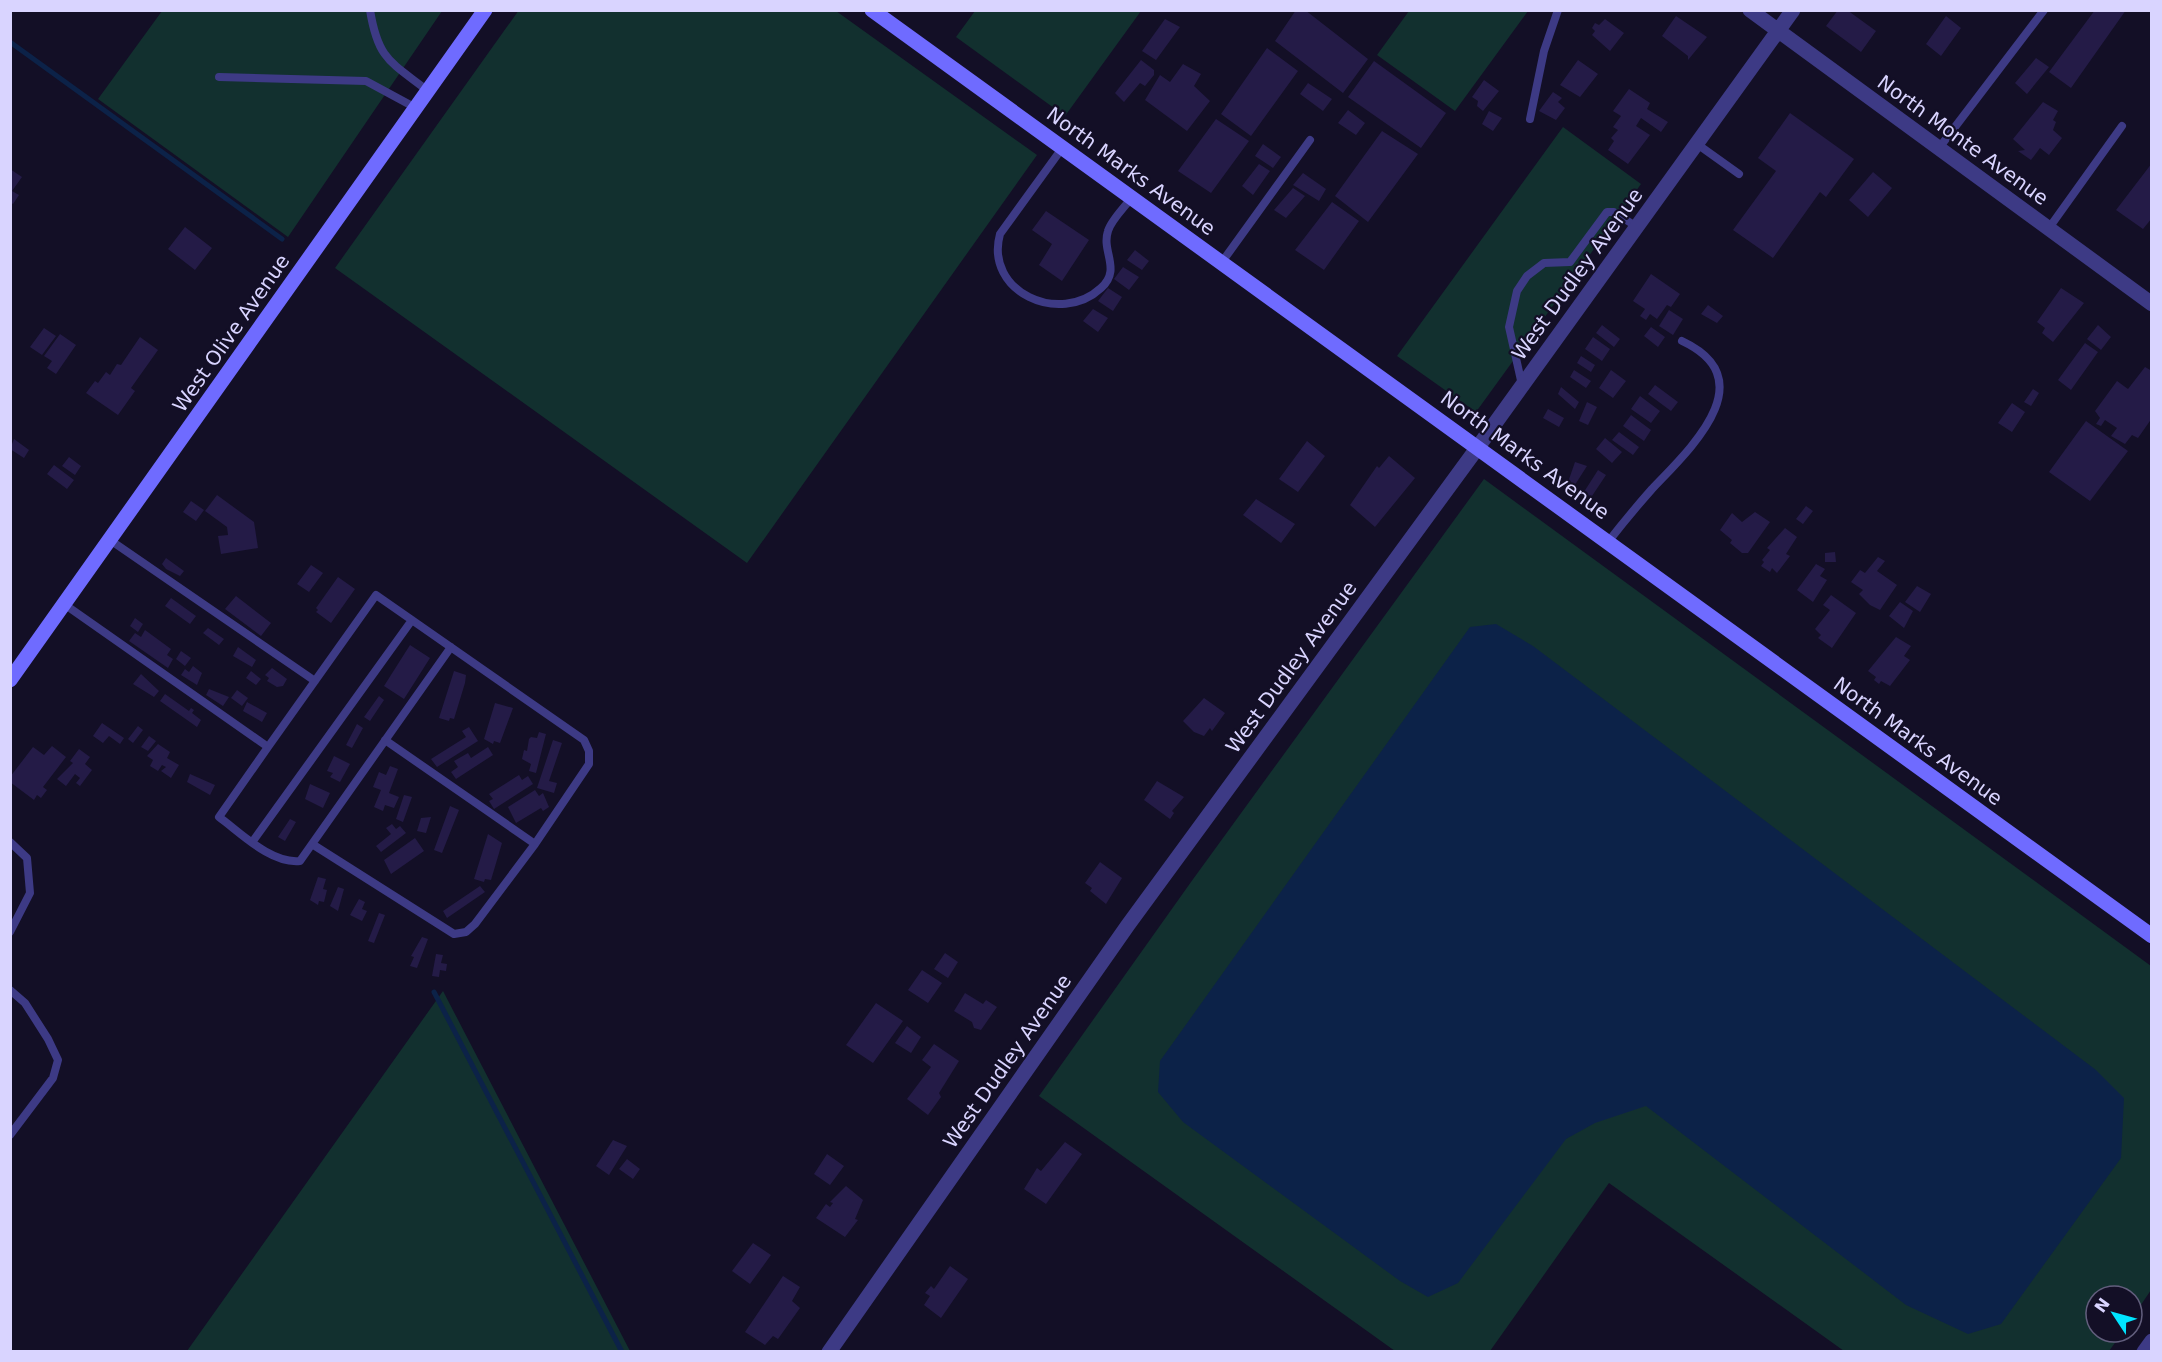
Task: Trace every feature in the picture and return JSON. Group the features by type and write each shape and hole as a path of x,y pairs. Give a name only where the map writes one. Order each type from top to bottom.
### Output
{"main road":[{"name":"West Olive Avenue","path":"10,680 485,10"},
{"name":"North Marks Avenue","path":"872,10 2151,936"}],"street":[{"name":"North Monte Avenue","path":"1750,10 2151,304"},
{"name":"West Dudley Avenue","path":"829,1352 1128,925 1523,386 1793,10"},
{"path":"2144,1352 2151,1341"}],"lane":[{"path":"370,10 375,40 386,57 428,91"},
{"path":"1530,119 1544,51 1558,10"},
{"path":"1939,148 2044,10"},
{"path":"219,77 366,81 416,108"},
{"path":"2049,228 2122,126"},
{"path":"1222,262 1310,140"},
{"path":"1697,144 1739,174"},
{"path":"1063,147 1000,234 996,247 997,262 1002,274 1014,286 1038,301 1052,305 1068,304 1101,288 1109,275 1112,262 1107,248 1108,231 1132,197"},
{"path":"1523,386 1509,327 1517,291 1527,276 1544,263 1570,262 1607,212 1614,212 1637,227"},
{"path":"1608,542 1639,503 1689,449 1712,418 1719,387 1717,370 1703,354 1682,341"},
{"path":"110,540 315,681"},
{"path":"312,844 454,934 466,932 475,924 535,844 589,764 589,751 584,740 451,647 376,595 219,817 278,859 290,862 300,861 451,647"},
{"path":"64,604 268,747"},
{"path":"253,841 412,620"},
{"path":"385,740 535,844"},
{"path":"10,842 27,858 30,893 10,932"},
{"path":"10,990 25,1003 48,1039 58,1060 53,1078 10,1135"}],"green space":[{"path":"519,10 836,11 1037,155 747,563 335,268"},
{"path":"162,11 442,11 288,237 98,99"},
{"path":"975,11 1141,11 1065,116 956,37"},
{"path":"1409,11 1528,11 1455,111 1377,55"},
{"path":"1563,127 1641,184 1476,412 1397,356"},
{"path":"1484,479 2151,966 2151,1290 2144,1300 2144,1284 2084,1284 2084,1344 2114,1344 2109,1351 1844,1351 1609,1183 1490,1351 1395,1351 1039,1096 1191,882"},
{"path":"443,991 630,1351 187,1351"}],"water":[{"path":"1496,624 1533,646 2096,1070 2124,1098 2121,1158 2001,1324 1968,1334 1906,1305 1646,1106 1595,1123 1566,1139 1458,1283 1428,1297 1400,1281 1183,1122 1158,1092 1160,1061 1470,627"}],"building":[{"path":"1296,10 1305,10 1368,59 1343,93 1275,41"},
{"path":"1838,10 1847,10 1876,31 1861,52 1826,26"},
{"path":"2095,10 2126,10 2071,88 2049,72"},
{"path":"1676,16 1707,37 1688,60 1688,56 1662,36"},
{"path":"1946,16 1961,28 1941,56 1926,44"},
{"path":"1165,19 1180,27 1156,60 1142,51"},
{"path":"1605,19 1624,33 1610,51 1592,35 1595,31 1592,28 1595,23 1599,25"},
{"path":"1267,48 1298,71 1251,136 1221,114"},
{"path":"2036,58 2049,67 2027,94 2015,83"},
{"path":"1141,60 1154,70 1154,75 1145,86 1140,83 1124,102 1115,93"},
{"path":"1578,60 1598,74 1580,97 1560,85"},
{"path":"1374,61 1446,113 1421,148 1348,97"},
{"path":"1183,64 1201,74 1194,86 1210,101 1187,131 1145,100 1160,75 1170,82"},
{"path":"1484,80 1499,91 1483,111 1477,106 1478,101 1472,97"},
{"path":"1308,83 1332,99 1323,111 1300,94"},
{"path":"1629,89 1650,103 1647,109 1668,122 1661,132 1641,118 1636,126 1650,135 1628,164 1608,150 1614,141 1611,138 1618,130 1613,127 1621,116 1613,111"},
{"path":"1553,92 1562,98 1558,102 1565,108 1556,120 1539,111"},
{"path":"2043,102 2058,111 2053,120 2056,122 2053,130 2062,138 2049,155 2040,148 2031,160 2018,151 2025,150 2013,139"},
{"path":"1348,110 1365,123 1356,135 1338,123"},
{"path":"1489,111 1502,118 1493,131 1482,124"},
{"path":"1790,113 1854,159 1826,197 1820,192 1773,258 1733,230 1776,171 1758,158"},
{"path":"1216,119 1249,141 1211,193 1178,171"},
{"path":"1382,131 1418,154 1368,222 1335,196"},
{"path":"1263,144 1281,157 1273,168 1255,156"},
{"path":"2152,163 2152,218 2143,229 2116,210"},
{"path":"1259,164 1270,171 1253,195 1242,186"},
{"path":"10,169 22,177 12,191 19,195 13,204 10,202"},
{"path":"1873,172 1892,188 1868,217 1849,200"},
{"path":"1303,173 1326,189 1319,201 1293,185"},
{"path":"1293,188 1305,196 1286,218 1274,210"},
{"path":"1332,202 1359,221 1324,270 1295,250"},
{"path":"1046,211 1089,240 1062,281 1039,265 1052,244 1032,230"},
{"path":"185,227 212,248 195,270 168,249"},
{"path":"1135,250 1149,261 1142,270 1127,260"},
{"path":"1123,267 1139,277 1129,290 1114,279"},
{"path":"1651,274 1680,294 1671,307 1667,305 1657,319 1650,314 1646,320 1640,316 1645,309 1633,301"},
{"path":"1108,288 1122,297 1113,311 1098,301"},
{"path":"2061,288 2084,303 2053,342 2042,333 2045,328 2037,322"},
{"path":"1708,305 1723,316 1717,323 1701,314"},
{"path":"1093,309 1108,318 1098,332 1083,321"},
{"path":"1669,310 1683,319 1673,335 1659,326"},
{"path":"1602,325 1620,339 1614,347 1596,333"},
{"path":"2098,325 2111,337 2101,350 2087,339"},
{"path":"1651,327 1665,337 1658,347 1644,336"},
{"path":"44,328 56,336 42,355 30,347"},
{"path":"60,334 76,345 56,374 47,368 52,361 44,356"},
{"path":"140,337 158,350 131,388 135,391 118,415 86,393 106,372 110,375 117,364 121,365"},
{"path":"1593,337 1610,349 1602,361 1585,349"},
{"path":"2085,343 2098,352 2071,390 2058,380"},
{"path":"1581,356 1595,365 1591,372 1577,363"},
{"path":"2145,367 2152,371 2152,418 2138,438 2132,435 2125,444 2111,436 2117,428 2105,420 2101,426 2096,424 2100,418 2095,411 2117,381 2128,389"},
{"path":"1574,370 1591,381 1586,388 1570,377"},
{"path":"1611,370 1626,381 1613,398 1599,388"},
{"path":"1655,385 1678,402 1671,411 1648,394"},
{"path":"1561,387 1579,402 1575,409 1558,394"},
{"path":"2033,389 2039,393 2031,406 2024,402"},
{"path":"1640,396 1660,411 1651,423 1631,409"},
{"path":"1587,402 1597,407 1588,425 1579,421"},
{"path":"2012,403 2025,412 2012,432 1998,423"},
{"path":"1548,409 1564,418 1559,427 1543,418"},
{"path":"1631,415 1651,430 1644,441 1623,426"},
{"path":"2086,421 2128,451 2090,501 2049,472"},
{"path":"1619,432 1639,447 1633,455 1612,440"},
{"path":"1605,438 1622,452 1612,463 1596,449"},
{"path":"14,439 29,450 24,458 10,449"},
{"path":"1307,441 1325,456 1298,492 1279,479"},
{"path":"1389,456 1415,478 1375,527 1350,505 1377,466 1379,468"},
{"path":"69,457 81,466 75,475 62,466"},
{"path":"1575,462 1587,466 1573,488 1567,485"},
{"path":"54,465 74,480 67,489 47,474"},
{"path":"1598,470 1606,475 1592,496 1582,495"},
{"path":"217,495 254,522 258,548 221,554 218,536 228,535 227,527 205,511"},
{"path":"1256,499 1295,524 1281,543 1243,515"},
{"path":"191,501 204,510 196,521 183,512"},
{"path":"1806,506 1813,511 1803,524 1796,519"},
{"path":"1755,512 1770,522 1748,553 1742,553 1720,530 1732,513 1742,522"},
{"path":"1785,528 1797,537 1786,554 1790,556 1777,573 1772,568 1770,572 1761,566 1764,562 1762,560 1770,550 1767,548"},
{"path":"1835,552 1836,562 1825,562 1825,553"},
{"path":"1878,557 1885,561 1877,571 1897,585 1880,610 1870,605 1859,594 1863,590 1851,582 1860,570 1865,573"},
{"path":"166,558 184,571 180,576 166,569 162,564"},
{"path":"1816,564 1825,569 1820,576 1827,580 1813,602 1797,590"},
{"path":"311,565 323,573 309,592 297,584"},
{"path":"338,577 355,589 331,623 316,612 318,610 316,608"},
{"path":"1917,586 1931,594 1920,612 1905,602"},
{"path":"1831,595 1856,613 1832,648 1818,638 1821,635 1815,629 1830,610 1823,605"},
{"path":"236,596 271,623 261,636 225,609"},
{"path":"171,598 196,616 190,624 165,606"},
{"path":"1900,602 1913,611 1904,628 1889,616"},
{"path":"135,618 143,624 138,632 130,626"},
{"path":"208,628 224,639 219,645 203,633"},
{"path":"145,630 171,649 167,655 173,659 168,668 129,641 135,633 141,637"},
{"path":"1896,637 1911,646 1904,656 1910,660 1890,686 1881,681 1879,684 1874,680 1876,677 1868,671"},
{"path":"410,645 430,658 404,699 384,686"},
{"path":"238,647 256,660 252,667 233,656"},
{"path":"181,651 191,658 185,666 176,659"},
{"path":"193,666 202,673 197,685 181,675 185,669 189,672"},
{"path":"272,668 287,679 283,686 277,687 267,681 269,678 265,675"},
{"path":"251,671 261,679 256,685 246,678"},
{"path":"454,671 466,675 454,719 450,718 449,721 439,718"},
{"path":"141,674 159,691 154,697 133,684"},
{"path":"209,689 229,697 223,706 206,695"},
{"path":"237,690 248,698 242,706 231,698"},
{"path":"165,694 189,711 191,708 194,710 192,713 201,720 197,727 160,701"},
{"path":"379,696 384,700 370,721 364,717"},
{"path":"1204,698 1225,713 1212,731 1210,728 1204,736 1194,732 1183,721"},
{"path":"247,702 267,713 262,722 243,711"},
{"path":"495,703 513,708 500,743 494,741 493,744 484,739"},
{"path":"102,723 124,738 120,744 109,736 103,743 93,736"},
{"path":"357,724 363,728 352,748 346,745"},
{"path":"138,726 143,730 133,743 128,739"},
{"path":"469,727 478,741 437,767 431,759 466,737 462,731"},
{"path":"539,732 546,734 536,773 529,771 531,764 522,759 524,750 527,751 529,739 537,738"},
{"path":"149,736 156,741 148,751 141,747"},
{"path":"553,740 562,743 549,781 557,783 554,793 537,788"},
{"path":"158,744 170,752 167,758 179,765 171,778 161,771 166,767 162,765 158,771 150,766 153,760 147,756"},
{"path":"52,746 66,757 43,787 47,790 41,798 37,795 34,800 10,782 10,777 33,747 44,755"},
{"path":"488,747 493,755 456,779 451,772 458,767 454,761 468,753 471,758"},
{"path":"79,749 90,757 85,764 92,770 80,786 76,783 80,778 75,774 66,786 57,779 73,763 70,761"},
{"path":"334,756 350,764 340,782 330,777 333,773 327,771"},
{"path":"390,766 398,769 389,793 399,797 394,808 385,805 383,811 374,807 381,790 373,787 379,772 386,775"},
{"path":"190,774 215,785 210,795 187,782"},
{"path":"519,775 522,780 528,776 533,784 494,809 489,801 493,799 489,794"},
{"path":"1157,781 1184,797 1172,811 1174,813 1170,819 1144,800"},
{"path":"310,784 330,793 323,808 305,799"},
{"path":"535,790 539,796 543,793 549,807 543,811 541,808 516,823 508,807"},
{"path":"404,795 412,797 403,822 396,819"},
{"path":"450,806 459,810 442,853 434,850"},
{"path":"431,817 426,833 417,831 421,818"},
{"path":"290,819 296,822 285,841 278,837"},
{"path":"392,824 396,829 400,826 406,833 381,852 376,846 391,834 386,828"},
{"path":"488,834 502,843 491,880 485,879 484,882 474,879"},
{"path":"415,838 424,851 391,874 384,860"},
{"path":"1100,862 1122,878 1106,904 1090,891 1092,888 1085,883"},
{"path":"318,877 326,879 323,889 327,890 324,902 319,901 318,905 310,900"},
{"path":"480,886 485,892 447,918 443,911"},
{"path":"338,887 344,889 338,911 330,906"},
{"path":"359,899 365,902 362,909 367,911 362,921 350,915"},
{"path":"379,913 385,915 374,943 368,941"},
{"path":"422,937 428,939 417,968 410,966 414,957 411,956"},
{"path":"945,953 958,962 948,978 934,969"},
{"path":"436,954 443,955 441,963 447,964 446,971 440,970 439,977 432,976"},
{"path":"922,970 942,983 928,1003 908,990"},
{"path":"965,993 983,1004 986,1000 997,1007 981,1030 974,1028 972,1022 954,1011"},
{"path":"876,1003 903,1021 873,1063 846,1045"},
{"path":"907,1026 921,1037 911,1053 895,1043"},
{"path":"934,1044 959,1061 939,1093 941,1097 928,1115 907,1099 931,1067 922,1060"},
{"path":"613,1140 627,1146 609,1175 596,1166"},
{"path":"1065,1142 1082,1154 1046,1204 1024,1189 1037,1168 1041,1171"},
{"path":"827,1154 844,1166 830,1185 814,1174"},
{"path":"627,1159 640,1169 633,1179 619,1169"},
{"path":"846,1186 863,1200 855,1219 858,1220 845,1237 816,1218 826,1204 830,1207 833,1203 830,1202"},
{"path":"753,1243 771,1255 750,1284 732,1271"},
{"path":"950,1266 968,1279 941,1318 924,1305 930,1296 925,1293 931,1286 934,1289"},
{"path":"783,1276 800,1287 792,1301 800,1308 778,1339 773,1336 765,1345 745,1332"}],"waterway":[{"path":"10,42 282,239"},
{"path":"434,992 622,1352"}]}
